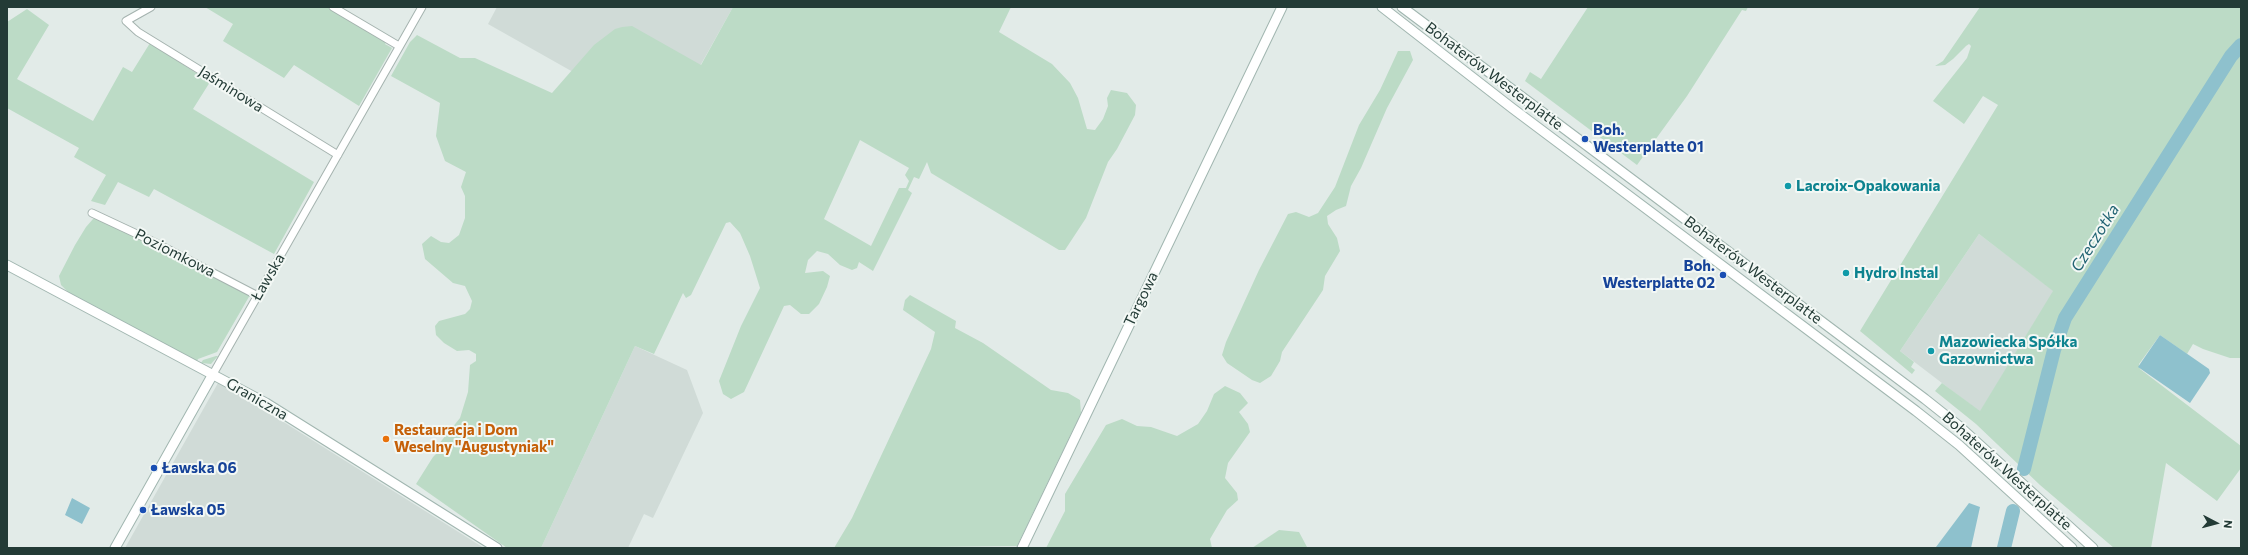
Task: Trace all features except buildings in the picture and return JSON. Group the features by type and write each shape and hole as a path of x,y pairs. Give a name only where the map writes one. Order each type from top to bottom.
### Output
{"main road":[{"name":"Targowa","path":"1022,548 1282,7"},
{"name":"Targowa","path":"1262,51 1287,7"},
{"name":"Bohaterów Westerplatte","path":"1382,7 1512,108 1916,410 1959,445 2072,548"},
{"name":"Bohaterów Westerplatte","path":"1402,7 1925,399 2015,476 2093,548"},
{"name":"Graniczna","path":"7,265 213,374 279,411 497,548"},
{"name":"Ławska","path":"115,548 213,374"}],"street":[{"name":"Jaśminowa","path":"151,7 126,21 138,32 338,155"},
{"path":"333,7 399,46"},
{"name":"Ławska","path":"213,374 422,7"},
{"name":"Poziomkowa","path":"92,213 154,242 258,296"}],"shaded area":[{"path":"497,7 733,7 667,125 488,24"},
{"path":"1979,234 2054,291 1980,412 1900,351"},
{"path":"635,346 687,370 703,413 653,518 644,514 628,548 541,548"},
{"path":"218,383 274,416 484,548 125,548"}],"green space":[{"path":"205,7 333,7 388,40 385,44 392,48 359,106 294,65 284,78 223,41 233,24"},
{"path":"733,7 1011,7 999,32 1052,64 1070,83 1078,98 1087,129 1095,130 1103,119 1108,106 1107,98 1111,90 1127,93 1136,105 1135,115 1117,149 1108,162 1086,218 1065,250 1059,250 931,173 927,162 919,179 914,177 908,190 912,193 873,271 859,262 857,268 852,270 840,265 828,254 817,251 808,260 805,273 823,271 830,276 827,287 819,304 809,314 801,314 790,305 784,306 744,392 731,399 723,394 719,381 741,326 760,288 750,256 740,233 730,222 726,223 691,295 686,298 683,293 654,354 635,346 541,548 507,548 416,484 433,457 441,449 438,445 460,418 468,392 470,365 476,361 476,354 469,350 457,351 444,343 436,335 435,326 439,321 465,314 470,309 472,301 465,286 453,283 425,259 422,244 431,236 441,242 449,243 459,235 465,218 465,196 461,187 466,172 445,161 436,136 440,103 391,76 410,42 417,35 460,58 475,58 552,93 594,45 615,29 632,26 701,65","holes":["860,140 909,168 905,175 909,181 906,188 899,188 871,246 824,219"]},
{"path":"1588,7 1748,7 1746,11 1742,10 1687,96 1637,165 1525,81 1530,72 1541,79"},
{"path":"1980,7 2241,7 2241,358 2230,358 2193,344 2187,354 2160,335 2139,364 2140,369 2241,446 2241,468 2217,501 2166,463 2151,548 2114,548 2040,485 1976,424 1935,391 1942,383 1980,411 2053,291 1979,234 1900,351 1914,362 1911,367 1915,370 1912,374 1860,331 1998,105 1983,96 1964,124 1933,101 1967,58 1971,46 1969,44 1966,46 1945,65 1935,66 1943,61"},
{"path":"27,9 49,25 17,79 93,121 123,67 132,72 150,43 210,82 193,109 314,182 274,254 154,189 149,197 118,182 105,205 91,201 106,175 74,157 79,148 7,108 7,22"},
{"path":"1398,51 1410,51 1413,60 1387,108 1361,168 1351,186 1346,206 1327,216 1328,224 1337,238 1340,251 1325,276 1323,290 1282,352 1280,361 1271,376 1260,383 1252,380 1227,363 1222,355 1226,342 1259,270 1288,214 1296,212 1309,217 1318,213 1335,187 1359,125 1380,90"},
{"path":"96,218 113,225 250,295 217,352 198,359 197,361 69,293 61,285 59,276 75,245 86,227 93,219"},
{"path":"910,295 956,321 955,328 983,343 1051,390 1068,393 1080,400 1081,413 1017,546 834,548 852,518 931,349 935,332 903,310 905,300"},
{"path":"218,356 211,364 201,363 203,360"},
{"path":"1225,386 1240,393 1248,403 1239,412 1248,424 1250,432 1228,463 1225,478 1237,493 1238,500 1227,510 1210,539 1212,548 1046,548 1065,511 1065,494 1106,425 1122,419 1137,426 1151,427 1177,436 1198,424 1207,411 1214,394"},
{"path":"1279,530 1299,532 1307,547 1252,548"}],"water":[{"path":"2160,335 2209,369 2210,373 2190,403 2138,367"},
{"path":"72,498 90,508 82,524 65,515"},
{"path":"1969,503 1980,507 1971,548 1936,547"}],"waterway":[{"name":"Czeczotka","path":"2024,469 2054,350 2065,318 2231,56 2241,45"},
{"name":"Czeczotka","path":"2004,548 2013,511"}],"place":[{"name":"Boh. Westerplatte 01","path":"1585,139"},
{"name":"Lacroix-Opakowania","path":"1788,186"},
{"name":"Hydro Instal","path":"1846,273"},
{"name":"Boh. Westerplatte 02","path":"1723,275"},
{"name":"Mazowiecka Spółka Gazownictwa","path":"1931,351"},
{"name":"Restauracja i Dom Weselny \"Augustyniak\"","path":"386,439"},
{"name":"Ławska 06","path":"154,468"},
{"name":"Ławska 05","path":"143,510"}]}
